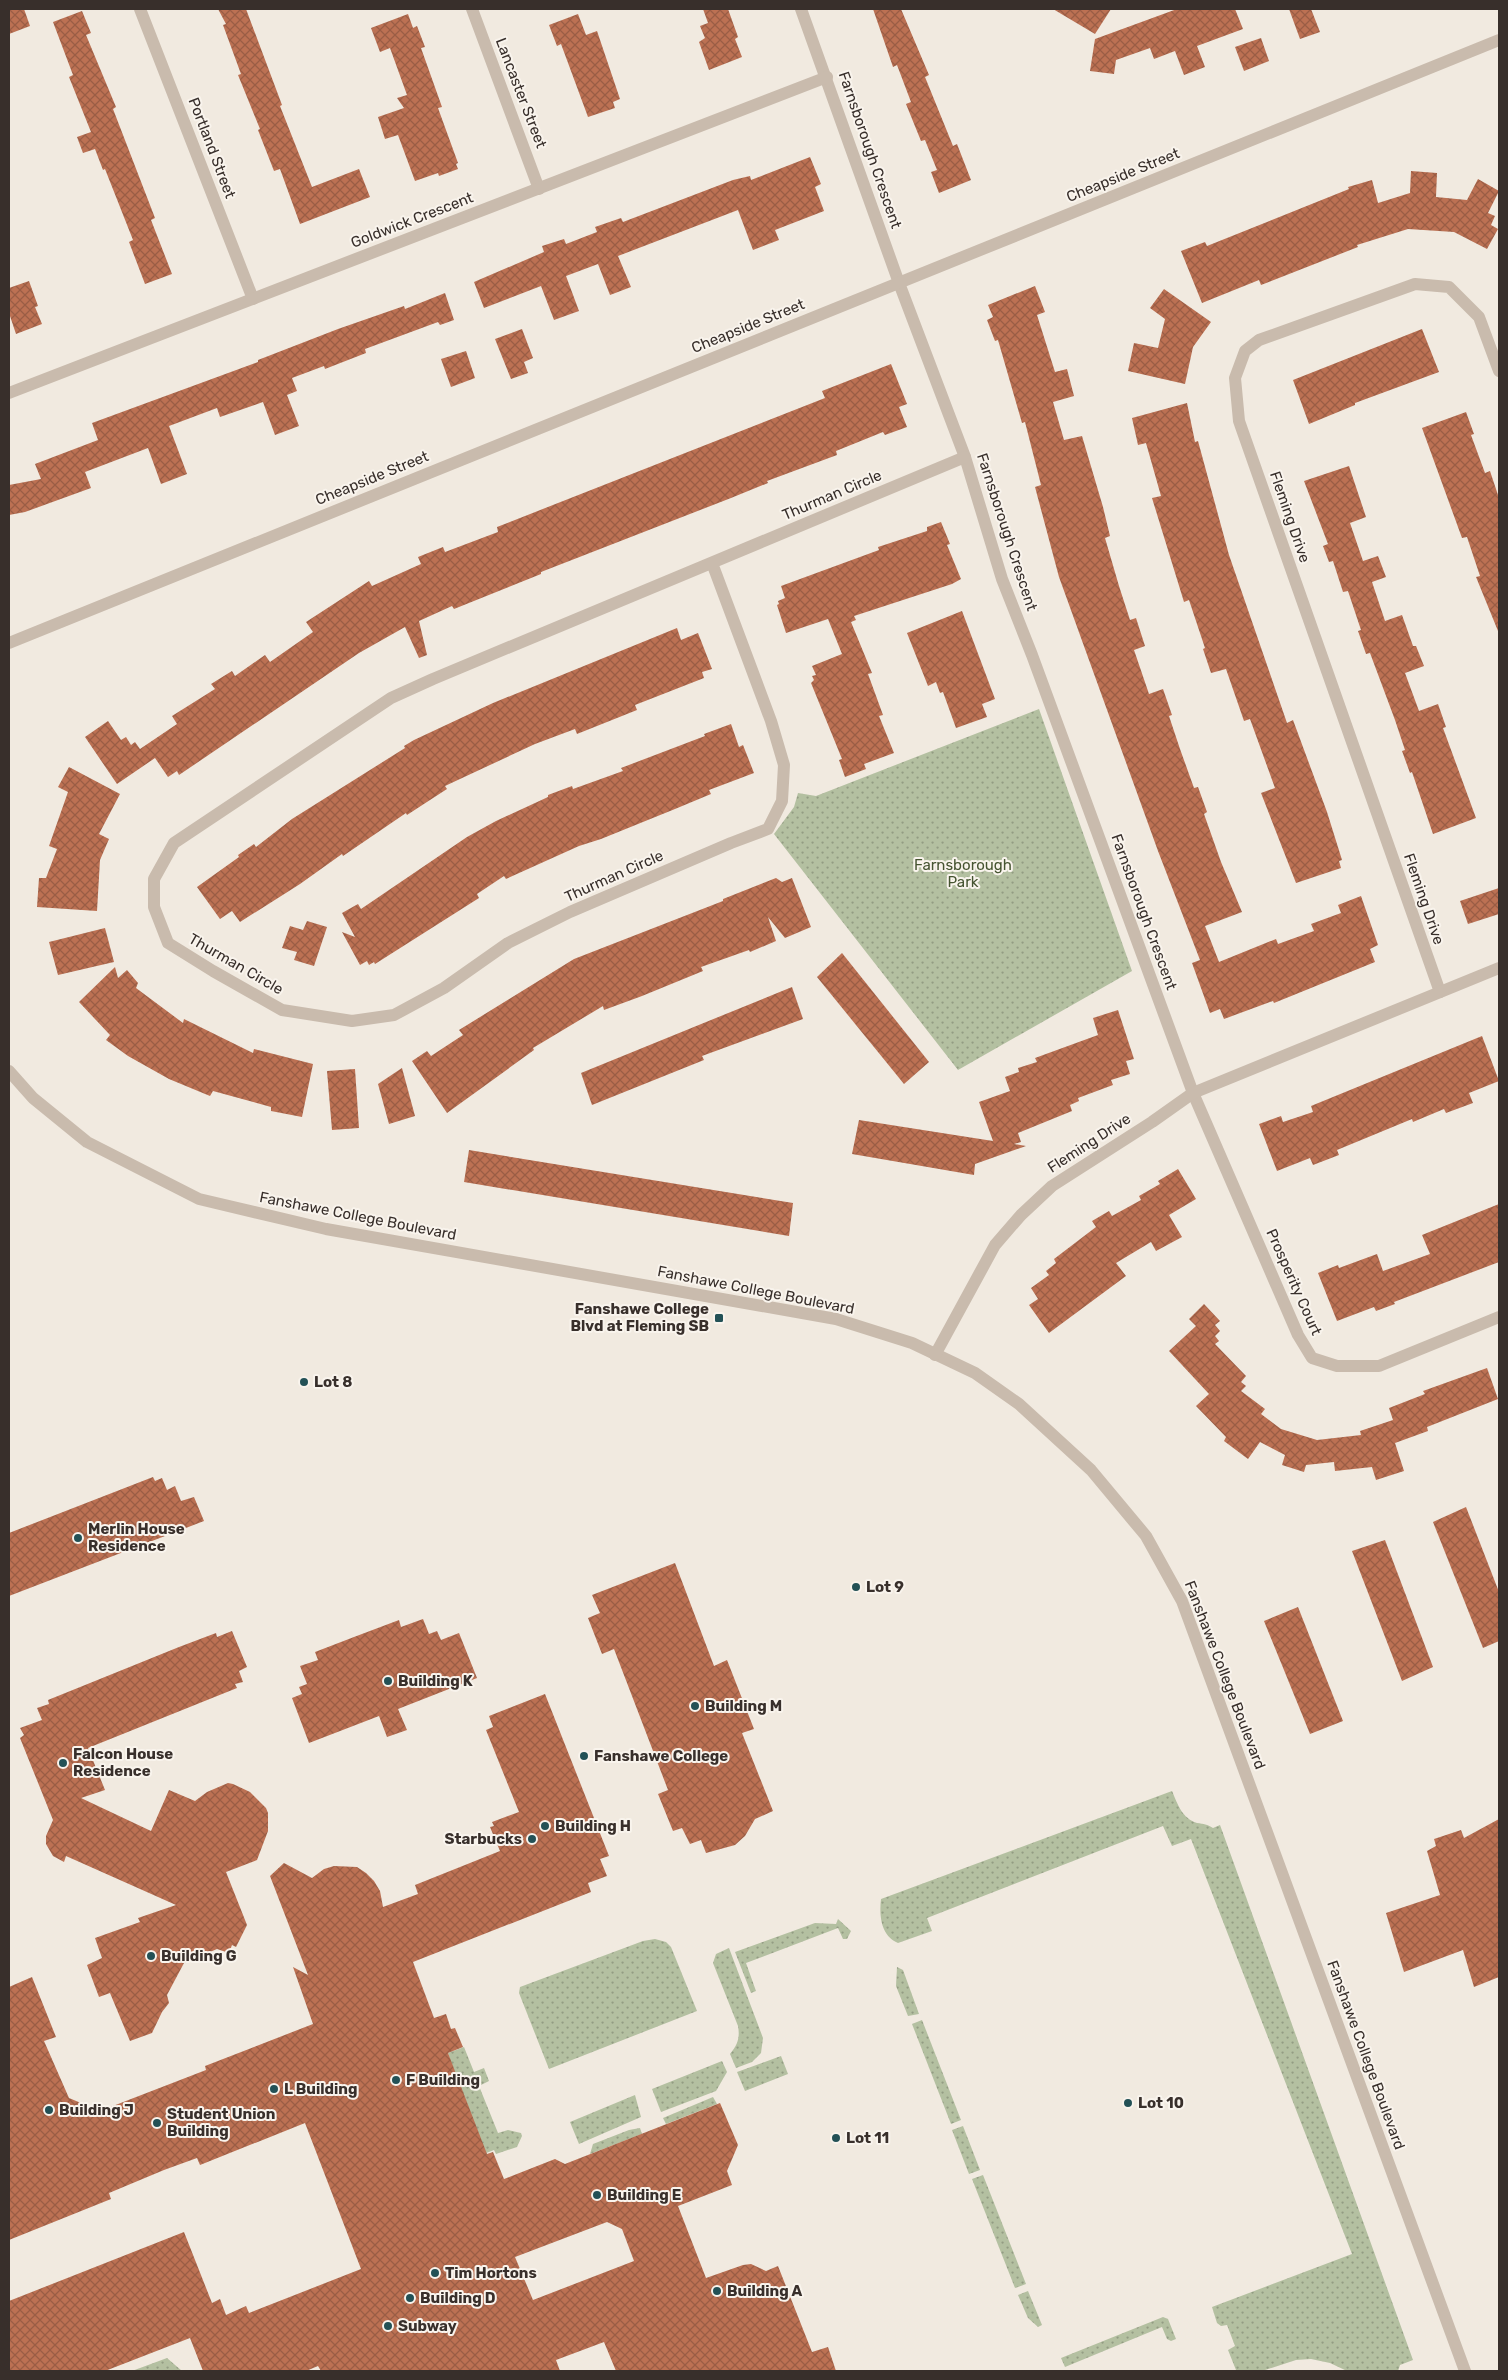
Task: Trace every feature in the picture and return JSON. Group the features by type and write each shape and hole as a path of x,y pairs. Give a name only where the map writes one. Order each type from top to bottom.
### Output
{"street":[{"name":"Portland Street","path":"140,9 253,299"},
{"name":"Lancaster Street","path":"472,9 540,189"},
{"name":"Farnsborough Crescent","path":"801,9 827,77 899,283 965,457 1002,579 1036,664 1192,1093"},
{"name":"Cheapside Street","path":"9,643 1499,40"},
{"name":"Goldwick Crescent","path":"9,393 827,77"},
{"name":"Fleming Drive","path":"1440,992 1238,421 1235,378 1245,351 1259,340 1415,284 1449,287 1479,317 1499,371"},
{"name":"Thurman Circle","path":"712,563 771,721 784,765 782,801 768,829 578,908 508,943 444,988 394,1015 352,1021 282,1010 212,971 168,943 154,907 154,879 174,843 391,698 433,679 965,457"},
{"name":"Fleming Drive","path":"935,1355 995,1245 1021,1215 1052,1186 1192,1093 1499,968"},
{"name":"Fanshawe College Boulevard","path":"9,1071 33,1098 87,1142 199,1199 326,1229 836,1319 912,1343 975,1373 1019,1404 1091,1470 1146,1536 1182,1601 1465,2371"},
{"name":"Prosperity Court","path":"1192,1093 1298,1335 1312,1358 1337,1366 1379,1366 1499,1317"}],"green space":[{"name":"Farnsborough Park","path":"1039,709 1132,971 958,1070 774,834 794,807 798,793 816,796"},
{"path":"1172,1791 1181,1810 1192,1821 1213,1828 1220,1825 1413,2360 1400,2365 1398,2371 1347,2371 1330,2363 1311,2359 1296,2360 1262,2371 1234,2371 1236,2370 1228,2350 1235,2346 1227,2325 1221,2326 1217,2323 1212,2307 1352,2254 1191,1839 1172,1846 1163,1826 927,1918 932,1931 898,1943 888,1936 882,1925 881,1899"},
{"path":"838,1919 851,1931 847,1939 843,1939 838,1928 746,1963 756,1991 751,1993 735,1952 815,1923 836,1924"},
{"path":"655,1939 666,1942 671,1947 697,2011 549,2069 519,1993 520,1987 643,1941"},
{"path":"729,1948 763,2038 761,2053 752,2062 736,2068 730,2054 738,2041 738,2026 713,1963 716,1954"},
{"path":"897,1967 903,1970 919,2014 908,2016 896,1986"},
{"path":"922,2020 961,2120 951,2124 912,2024"},
{"path":"464,2047 474,2072 484,2068 489,2081 479,2086 498,2133 508,2130 521,2133 522,2136 517,2147 496,2154 494,2150 481,2155 448,2053"},
{"path":"781,2056 788,2074 745,2091 737,2072"},
{"path":"722,2061 727,2072 716,2091 661,2112 652,2089"},
{"path":"635,2095 641,2117 579,2144 570,2122"},
{"path":"713,2097 717,2104 666,2124 663,2118"},
{"path":"963,2126 980,2170 969,2174 952,2130"},
{"path":"640,2128 642,2134 590,2154 593,2144 629,2130"},
{"path":"983,2175 1026,2284 1015,2288 972,2179"},
{"path":"1028,2291 1042,2325 1038,2327 1028,2318 1018,2295"},
{"path":"1163,2317 1168,2319 1176,2339 1171,2341 1167,2339 1162,2327 1065,2367 1061,2358"},
{"path":"167,2358 182,2371 132,2371"}],"building":[{"path":"9,9 24,9 30,26 9,34"},
{"path":"218,9 246,9 282,105 280,106 312,187 359,169 370,197 300,224 280,169 274,171 258,130 260,129 238,75 241,74 223,25 226,24"},
{"path":"703,9 728,9 738,37 735,39 742,57 709,70 699,42 705,38 700,26 708,23"},
{"path":"873,9 901,9 929,75 925,77 953,146 957,144 971,180 939,193 931,172 937,170 925,140 921,141 906,104 911,102 897,65 893,67"},
{"path":"1053,9 1111,9 1095,34"},
{"path":"1177,9 1235,9 1243,29 1197,46 1205,67 1184,75 1175,51 1154,59 1150,48 1116,60 1114,74 1090,71 1095,39"},
{"path":"1289,9 1311,9 1320,32 1300,39"},
{"path":"82,11 91,33 86,35 116,107 113,109 155,218 151,220 172,274 145,284 129,242 133,240 105,169 103,170 95,149 83,153 77,137 91,132 69,77 73,75 53,22"},
{"path":"408,14 413,28 417,26 425,47 421,48 442,107 438,108 458,163 456,164 458,169 439,176 438,173 415,181 398,135 385,139 378,117 404,108 397,98 407,95 390,48 380,52 371,28"},
{"path":"578,14 586,35 597,31 620,99 613,102 615,108 588,117 561,44 557,46 549,25"},
{"path":"1261,38 1269,61 1244,71 1235,47"},
{"path":"810,157 821,184 815,187 824,211 775,230 779,240 753,250 738,210 618,256 631,287 610,295 598,264 566,276 579,311 554,320 541,286 484,308 474,282 544,252 542,246 564,239 566,244 597,232 595,227 621,218 623,222 733,180 750,176 751,180"},
{"path":"1411,171 1437,173 1436,197 1467,200 1478,179 1499,191 1488,213 1495,216 1491,225 1498,229 1487,249 1454,232 1408,229 1357,245 1358,247 1261,285 1259,280 1202,303 1181,251 1205,242 1207,246 1349,189 1348,187 1372,180 1378,203 1410,193"},
{"path":"29,281 38,306 35,307 42,324 16,334 9,313 9,288"},
{"path":"1035,286 1045,312 1037,315 1055,372 1067,369 1074,396 1053,402 1064,440 1082,436 1103,507 1110,536 1105,538 1119,586 1130,620 1136,618 1145,646 1134,650 1149,694 1163,689 1172,715 1169,716 1180,749 1194,788 1198,787 1207,812 1204,814 1221,862 1242,912 1205,926 1219,962 1276,939 1278,944 1314,931 1311,924 1341,913 1338,905 1361,896 1378,945 1370,949 1375,962 1274,1003 1273,1001 1224,1019 1220,1009 1210,1013 1192,963 1200,960 1158,851 1059,577 1035,487 1041,485 1025,422 1022,423 998,340 995,341 987,320 993,317 988,305"},
{"path":"1164,289 1211,322 1193,347 1185,384 1128,371 1134,343 1158,348 1165,319 1150,308"},
{"path":"445,293 454,320 440,325 438,322 365,349 366,353 325,369 324,366 292,378 297,391 287,395 299,426 275,435 263,402 220,417 217,408 169,426 187,474 161,484 148,448 85,472 91,488 25,512 9,515 9,485 41,479 35,464 98,440 92,423 258,362 258,360 338,329 404,306 405,309"},
{"path":"522,329 533,358 524,362 528,373 511,379 495,339"},
{"path":"1422,329 1439,372 1355,403 1355,405 1309,424 1293,380"},
{"path":"466,351 475,378 451,387 441,359"},
{"path":"891,364 907,404 899,407 907,427 885,435 883,432 836,451 837,455 767,481 768,483 541,572 541,574 454,609 452,606 419,621 427,655 419,658 405,627 359,653 179,775 177,771 168,777 155,758 117,784 85,737 108,721 121,740 126,737 131,745 135,742 140,749 177,724 172,716 215,689 211,684 232,671 235,676 265,655 270,662 313,632 306,622 369,581 372,586 421,564 418,557 443,547 445,552 498,532 497,527 825,398 822,391"},
{"path":"1187,403 1195,442 1198,441 1229,555 1287,723 1293,720 1327,812 1342,860 1339,861 1341,868 1296,883 1261,793 1275,788 1250,719 1244,721 1226,669 1211,673 1189,600 1184,602 1152,498 1161,496 1146,443 1138,445 1132,418"},
{"path":"1466,412 1474,434 1471,435 1485,473 1490,471 1499,498 1498,631 1476,577 1480,576 1467,537 1462,538 1422,428"},
{"path":"1349,466 1366,517 1350,523 1363,561 1378,556 1386,577 1372,582 1385,621 1402,615 1413,646 1416,646 1424,666 1405,673 1419,711 1438,704 1446,727 1443,728 1476,818 1433,834 1412,772 1410,773 1402,751 1405,750 1395,720 1370,653 1366,654 1358,631 1361,630 1348,591 1343,592 1333,561 1329,562 1323,546 1328,544 1304,481"},
{"path":"941,522 950,544 947,545 961,579 952,584 854,616 856,620 851,622 872,673 868,674 883,715 879,716 894,753 864,764 866,769 845,777 839,760 842,759 811,683 814,680 812,676 816,675 812,666 842,654 828,619 786,633 777,605 779,604 778,601 785,598 781,586 879,550 878,547 927,531 927,527"},
{"path":"962,611 995,699 982,704 987,717 956,728 943,692 940,693 936,682 928,686 907,633"},
{"path":"677,628 681,640 698,633 712,669 702,672 704,678 635,705 637,710 577,734 575,729 535,744 445,786 447,789 407,815 406,813 343,856 342,854 300,884 240,922 232,911 220,919 197,887 254,844 256,847 292,819 405,748 404,746 414,740 493,703"},
{"path":"731,724 739,747 743,745 754,773 709,790 711,794 601,839 579,846 506,879 504,876 477,894 479,898 375,964 374,962 369,965 367,961 360,965 342,932 355,937 342,913 358,904 361,909 467,837 496,821 548,797 548,795 572,786 573,789 623,771 621,768"},
{"path":"69,767 120,794 99,834 109,839 100,860 97,911 37,907 39,878 46,878 57,849 49,846 68,792 58,787"},
{"path":"776,878 782,882 792,878 811,927 785,938 768,917 776,941 750,952 749,950 701,967 703,971 642,996 604,1010 603,1006 533,1048 534,1050 447,1113 412,1061 427,1051 431,1056 463,1035 459,1030 574,959 723,901 723,899"},
{"path":"1499,888 1499,914 1468,924 1460,901"},
{"path":"307,921 327,927 314,966 294,960 297,952 282,948 290,926 303,930"},
{"path":"105,928 114,962 58,975 49,942"},
{"path":"842,953 929,1062 904,1084 817,977"},
{"path":"115,967 118,978 127,970 138,983 136,988 183,1023 184,1019 253,1053 254,1049 313,1064 302,1117 271,1111 271,1107 213,1091 210,1096 169,1079 128,1056 106,1040 110,1035 79,1002"},
{"path":"792,987 803,1019 702,1056 704,1060 592,1105 581,1073"},
{"path":"1118,1010 1134,1059 1126,1061 1130,1074 1111,1080 1113,1085 1078,1098 1079,1101 1070,1105 1072,1111 1018,1133 1021,1142 1014,1144 1026,1146 975,1164 974,1175 852,1154 859,1120 993,1141 979,1102 1010,1091 1005,1077 1019,1072 1018,1068 1037,1062 1035,1058 1098,1035 1093,1018"},
{"path":"1482,1036 1499,1081 1469,1093 1473,1103 1446,1113 1444,1109 1413,1122 1412,1119 1337,1150 1339,1155 1313,1165 1310,1158 1277,1171 1259,1124 1281,1116 1283,1122 1313,1112 1311,1106"},
{"path":"402,1068 415,1116 389,1124 378,1084"},
{"path":"355,1069 359,1128 332,1130 327,1071"},
{"path":"469,1150 793,1203 789,1236 464,1182"},
{"path":"1178,1169 1196,1199 1169,1215 1182,1237 1156,1251 1151,1242 1116,1263 1126,1276 1049,1333 1029,1305 1038,1299 1031,1288 1049,1275 1046,1271 1056,1263 1054,1259 1096,1227 1092,1221 1109,1211 1112,1216 1141,1200 1139,1196 1160,1184 1158,1181"},
{"path":"1499,1204 1499,1262 1394,1302 1395,1304 1376,1311 1374,1307 1337,1321 1318,1273 1338,1265 1339,1268 1377,1254 1383,1271 1430,1254 1422,1235"},
{"path":"1204,1304 1220,1321 1215,1325 1220,1331 1215,1336 1219,1341 1215,1344 1246,1376 1241,1382 1246,1386 1241,1391 1265,1409 1261,1414 1281,1429 1317,1440 1361,1435 1360,1431 1393,1420 1389,1408 1425,1394 1423,1391 1487,1368 1498,1399 1427,1427 1428,1431 1395,1443 1404,1471 1376,1480 1372,1467 1335,1471 1334,1462 1306,1465 1304,1472 1282,1465 1285,1455 1260,1442 1248,1459 1224,1441 1226,1437 1196,1406 1209,1394 1169,1351 1196,1326 1189,1319"},
{"name":"Merlin House Residence","path":"153,1477 155,1481 162,1478 167,1490 175,1486 181,1501 194,1497 204,1521 9,1596 9,1533"},
{"path":"1466,1507 1499,1592 1499,1641 1483,1648 1433,1522"},
{"path":"1385,1540 1433,1667 1402,1681 1352,1551"},
{"name":"Building M","path":"675,1563 714,1666 727,1660 754,1729 742,1733 773,1811 755,1819 745,1836 735,1845 706,1853 701,1840 690,1844 682,1828 673,1831 658,1794 668,1790 614,1649 602,1654 588,1618 600,1613 592,1595"},
{"path":"1298,1607 1343,1721 1310,1734 1264,1621"},
{"name":"Building K","path":"423,1619 429,1634 437,1631 441,1640 459,1633 477,1678 398,1709 407,1730 387,1737 379,1716 309,1743 292,1698 302,1694 299,1687 307,1684 300,1666 318,1660 315,1652 354,1637 399,1620 401,1627"},
{"name":"Falcon House Residence","path":"232,1631 247,1667 239,1671 243,1682 235,1684 237,1688 88,1748 105,1790 81,1798 151,1831 169,1790 195,1801 207,1792 228,1783 233,1784 250,1792 266,1808 268,1813 268,1831 257,1860 226,1872 247,1925 236,1947 232,1945 229,1953 217,1949 184,1963 167,1995 169,2003 162,2012 152,2033 130,2041 110,1993 99,1997 87,1965 102,1958 95,1938 140,1922 138,1918 176,1905 66,1856 64,1862 53,1856 46,1844 46,1836 53,1820 20,1738 24,1735 20,1728 42,1720 37,1708 49,1704 48,1700 216,1633 217,1637"},
{"path":"545,1694 609,1856 600,1859 607,1876 588,1883 591,1892 413,1962 434,2018 446,2014 451,2029 455,2028 463,2047 448,2053 487,2154 493,2152 504,2179 555,2159 565,2164 720,2103 738,2145 727,2171 732,2185 678,2206 706,2278 743,2265 751,2264 766,2271 778,2266 812,2352 828,2347 836,2371 616,2371 604,2342 556,2360 560,2371 321,2371 318,2366 306,2371 203,2371 190,2338 105,2371 9,2371 9,2301 184,2232 212,2303 220,2299 226,2315 246,2306 249,2313 361,2269 305,2123 200,2165 197,2158 164,2170 109,2193 111,2199 9,2240 9,1987 32,1977 56,2037 44,2041 69,2098 100,2111 206,2070 205,2066 313,2024 293,1967 308,1975 270,1876 284,1863 312,1878 324,1869 334,1866 357,1867 374,1881 380,1891 383,1907 418,1894 415,1885 500,1851 490,1827 494,1826 492,1822 519,1812 486,1730 493,1727 489,1716","holes":["607,2222 622,2229 634,2261 533,2300 515,2257"]},
{"path":"1499,1819 1499,1977 1474,1987 1463,1950 1404,1972 1386,1913 1440,1895 1427,1851 1436,1846 1434,1839 1461,1830 1464,1838"}],"place":[{"name":"Fanshawe College Blvd at Fleming SB","path":"719,1318"},
{"name":"Lot 8","path":"304,1382"},
{"name":"Merlin House Residence","path":"78,1538"},
{"name":"Lot 9","path":"856,1587"},
{"name":"Building K","path":"388,1681"},
{"name":"Building M","path":"695,1706"},
{"name":"Fanshawe College","path":"584,1756"},
{"name":"Falcon House Residence","path":"63,1763"},
{"name":"Building H","path":"545,1826"},
{"name":"Starbucks","path":"532,1839"},
{"name":"Building G","path":"151,1956"},
{"name":"F Building","path":"396,2080"},
{"name":"L Building","path":"274,2089"},
{"name":"Lot 10","path":"1128,2103"},
{"name":"Building J","path":"49,2110"},
{"name":"Student Union Building","path":"157,2123"},
{"name":"Lot 11","path":"836,2138"},
{"name":"Building E","path":"597,2195"},
{"name":"Tim Hortons","path":"435,2273"},
{"name":"Building A","path":"717,2291"},
{"name":"Building D","path":"410,2298"},
{"name":"Subway","path":"388,2326"}]}
